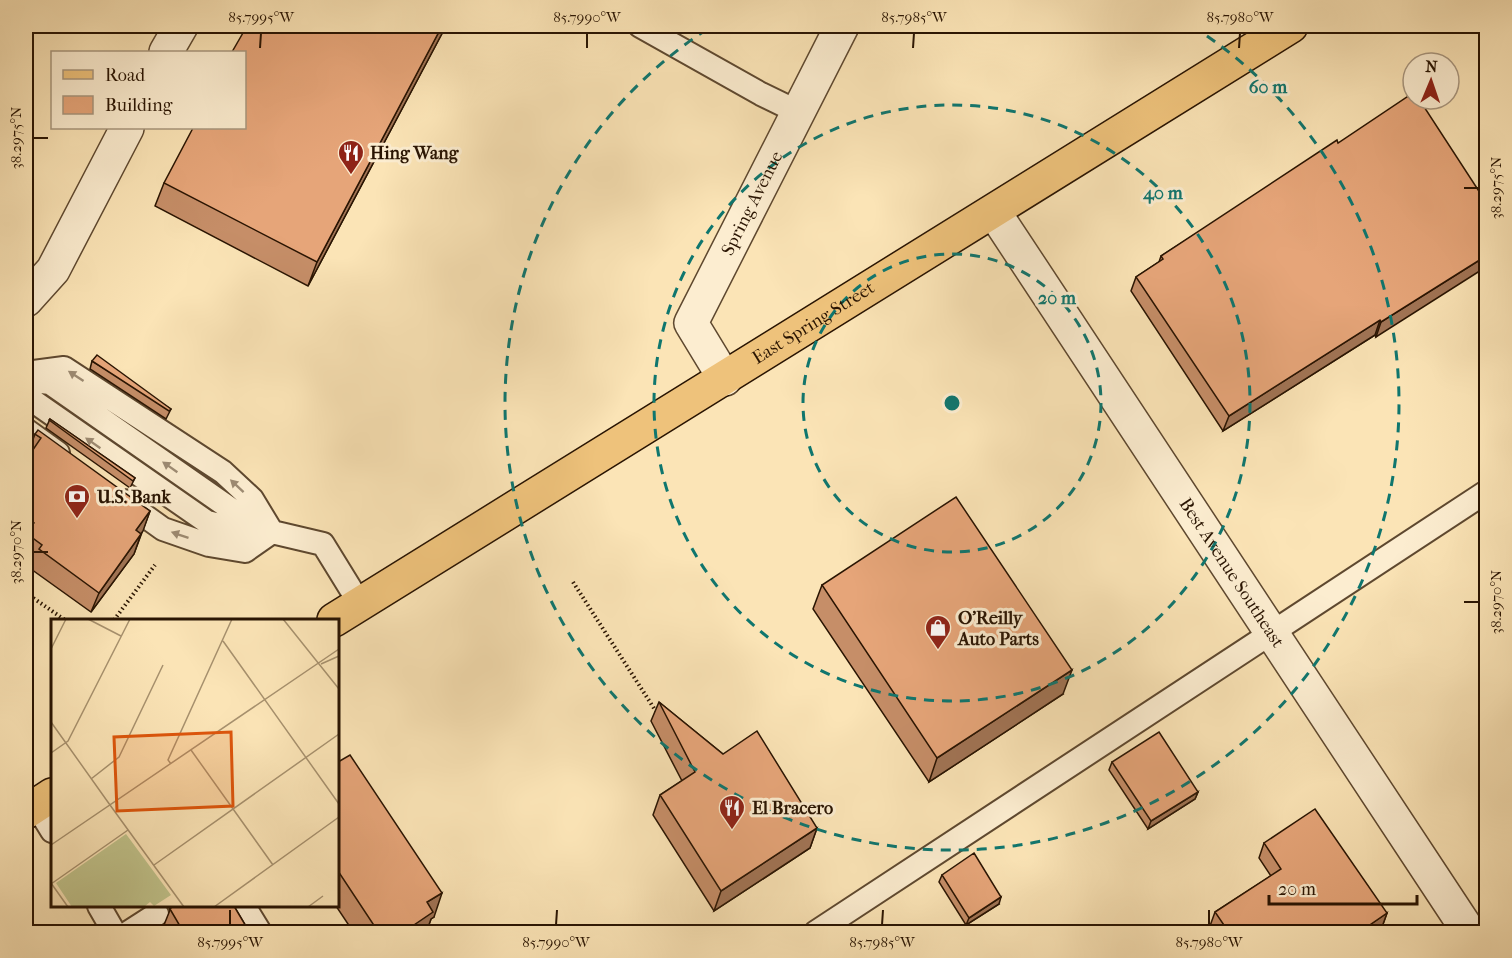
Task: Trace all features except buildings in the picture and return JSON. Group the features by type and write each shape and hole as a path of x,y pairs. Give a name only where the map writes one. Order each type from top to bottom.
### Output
{"main road":[{"name":"East Spring Street","path":"347,613 1291,26"}],"street":[{"path":"167,51 181,26"},
{"name":"Spring Avenue","path":"725,379 691,323 842,26"},
{"path":"27,297 53,270 126,129"},
{"name":"Best Avenue Southeast","path":"994,212 1469,933"}],"lane":[{"path":"640,26 761,94 798,112"},
{"path":"26,373 64,368 223,472 252,499 272,532"},
{"path":"26,380 50,383 235,512 272,532"},
{"path":"26,396 207,522 239,530 272,532 323,544 347,613"},
{"path":"26,430 71,463"},
{"path":"108,489 163,529 209,544 245,551 272,532"},
{"path":"816,933 1486,492"},
{"path":"100,907 114,933"},
{"path":"245,907 260,933"},
{"path":"129,933 157,914"}],"path":[{"path":"573,582 661,719"},
{"path":"26,593 62,619"}],"place":[{"name":"Hing Wang","path":"351,176"},
{"name":"U.S. Bank","path":"77,520"},
{"name":"O'Reilly Auto Parts","path":"938,651"},
{"name":"El Bracero","path":"732,831"}]}
